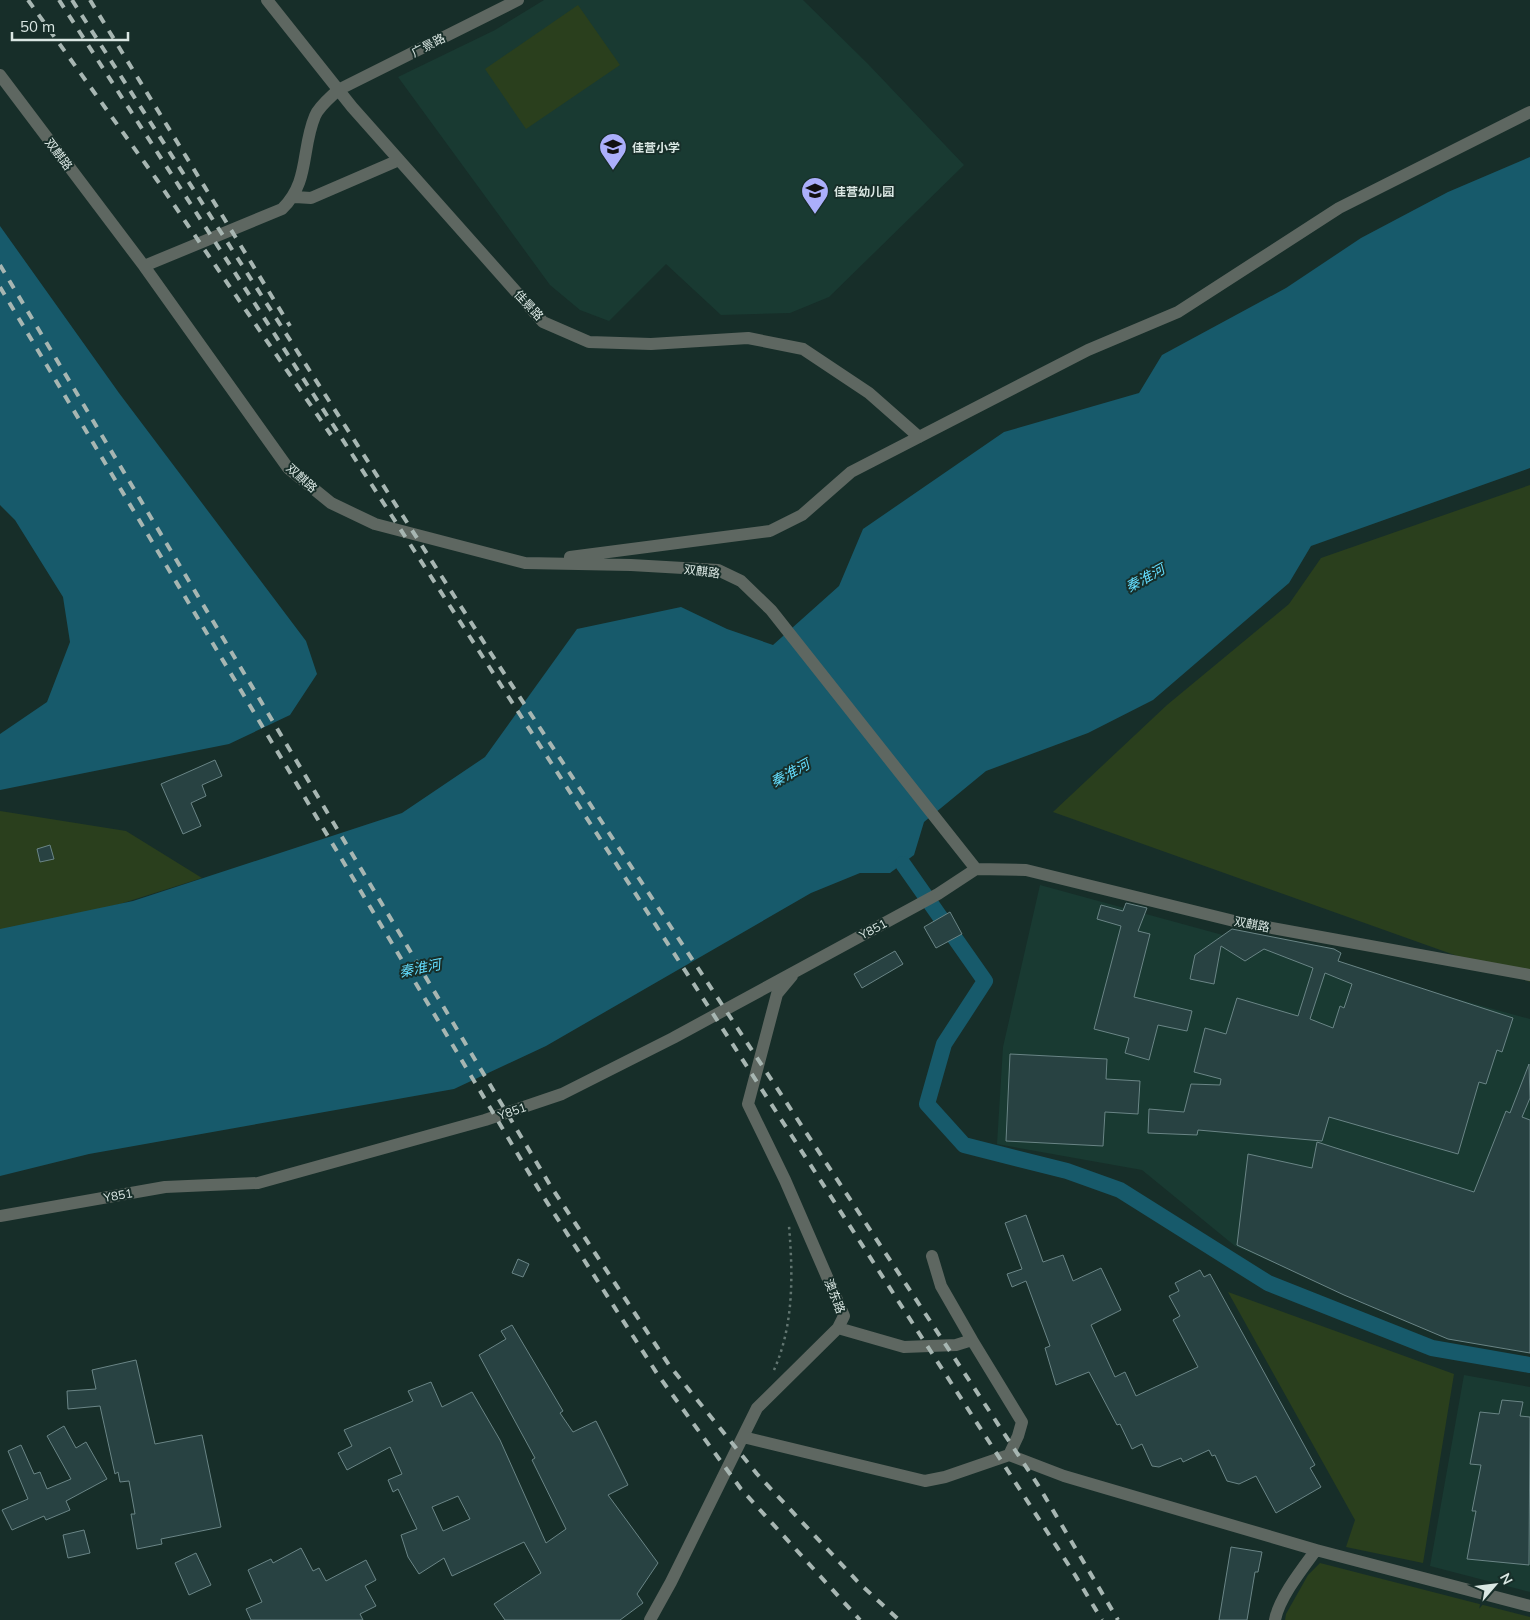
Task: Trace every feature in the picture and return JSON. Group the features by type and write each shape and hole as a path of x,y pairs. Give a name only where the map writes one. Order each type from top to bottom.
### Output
{"street":[{"name":"佳景路","path":"267,0 338,90 543,322 589,342 651,344 748,338 803,349 869,393 919,437"},
{"name":"广景路","path":"294,198 302,174 306,147 315,114 338,90 518,0"},
{"name":"双麒路","path":"0,75 144,266 288,468 331,503 375,524 525,563 631,565 718,570 741,581 771,610 976,869 1026,870 1234,921 1530,975"},
{"path":"525,563 770,531 802,515 851,472 1088,350 1178,312 1339,208 1530,112"},
{"path":"144,266 282,209 294,198 311,198 398,160"},
{"name":"Y851","path":"0,1216 165,1187 258,1183 485,1120 562,1094 673,1038 938,894 976,869"},
{"name":"澳东路","path":"650,1620 757,1408 838,1328 844,1316 797,1206 748,1104 777,994 796,970"},
{"path":"932,1256 941,1286 1022,1422 1009,1455"},
{"path":"838,1328 904,1347 956,1345 972,1340"},
{"path":"743,1437 925,1481 945,1477 1009,1455 1064,1476 1316,1550 1530,1606"},
{"path":"1275,1620 1276,1612 1300,1571 1316,1550"}],"path":[{"path":"773,1372 788,1320 792,1282 788,1223"}],"shaded area":[{"name":"佳营小学","path":"544,0 803,0 868,64 964,165 829,297 790,313 721,315 666,264 609,321 580,310 550,285 398,77 495,30"},
{"path":"578,5 620,65 526,129 485,69"},
{"path":"1530,485 1530,982 1053,812 1167,705 1289,604 1321,558"},
{"path":"0,811 126,831 202,878 120,904 0,932"},
{"path":"1040,885 1530,1019 1530,1351 1440,1334 1235,1246 1142,1170 997,1144 1003,1047"},
{"path":"1228,1292 1454,1374 1423,1563 1346,1547 1355,1520"},
{"path":"1464,1375 1530,1387 1530,1592 1430,1566"},
{"path":"1320,1563 1530,1617 1530,1620 1285,1620 1286,1614 1308,1575"}],"water":[{"name":"秦淮河","path":"1530,157 1530,468 1311,546 1289,583 1153,700 1088,733 986,771 924,822 914,855 890,873 860,873 811,893 546,1046 454,1089 89,1154 0,1176 0,929 133,901 402,813 485,757 577,629 681,607 727,629 773,645 839,586 863,529 1004,432 1139,393 1162,355 1286,288 1361,238 1448,192"},
{"path":"0,226 119,393 306,641 317,674 290,715 229,744 0,790 0,734 47,702 70,642 63,597 15,520 0,505"}],"building":[{"path":"215,760 222,776 202,785 206,796 191,803 201,826 183,834 161,784"},
{"path":"50,845 54,859 40,862 37,849"},
{"path":"1126,903 1147,908 1138,931 1150,934 1134,997 1192,1011 1187,1031 1158,1025 1149,1060 1125,1053 1129,1038 1094,1029 1121,926 1097,919 1101,905 1123,911"},
{"path":"950,912 962,934 936,948 924,927"},
{"path":"1232,929 1334,949 1341,953 1338,961 1513,1018 1502,1052 1497,1050 1486,1084 1479,1082 1458,1154 1329,1117 1322,1141 1198,1130 1197,1135 1148,1133 1149,1109 1184,1112 1191,1084 1220,1085 1221,1079 1194,1072 1205,1028 1226,1034 1237,998 1298,1016 1313,968 1264,949 1245,961 1221,946 1214,984 1190,979 1195,955","holes":["1325,973 1352,984 1344,1008 1340,1006 1333,1028 1310,1019"]},
{"path":"895,951 903,964 862,988 854,974"},
{"path":"1010,1054 1107,1059 1106,1079 1140,1081 1138,1114 1105,1112 1103,1146 1006,1141"},
{"path":"1529,1064 1530,1098 1522,1117 1530,1120 1530,1353 1448,1339 1344,1295 1237,1245 1248,1154 1312,1168 1317,1142 1474,1192 1506,1111 1510,1113"},
{"path":"1026,1215 1043,1262 1063,1255 1073,1281 1101,1268 1121,1310 1091,1325 1115,1377 1125,1372 1136,1396 1198,1367 1173,1320 1180,1316 1169,1296 1179,1291 1175,1283 1200,1270 1204,1277 1210,1274 1315,1465 1310,1468 1321,1487 1276,1513 1256,1476 1239,1484 1227,1481 1215,1455 1212,1456 1209,1450 1183,1462 1181,1458 1159,1467 1152,1466 1142,1444 1132,1449 1120,1424 1117,1425 1089,1372 1056,1385 1045,1348 1050,1346 1026,1281 1012,1287 1007,1274 1022,1269 1005,1223"},
{"path":"518,1259 529,1264 523,1277 512,1273"},
{"path":"512,1325 563,1411 560,1413 573,1432 596,1421 628,1485 608,1495 658,1563 637,1594 643,1603 620,1620 505,1620 494,1604 541,1573 524,1542 452,1576 444,1558 419,1574 408,1557 401,1535 417,1529 398,1489 393,1492 388,1480 402,1474 390,1447 347,1470 338,1453 352,1446 344,1430 413,1401 408,1391 431,1382 442,1407 472,1392 500,1440 546,1543 566,1529 532,1460 535,1458 479,1355 506,1339 501,1331","holes":["458,1496 470,1519 443,1531 432,1507"]},
{"path":"136,1360 155,1444 202,1435 221,1527 161,1539 162,1544 137,1549 131,1514 135,1514 129,1481 120,1482 118,1472 115,1474 100,1406 68,1409 67,1391 96,1389 92,1370"},
{"path":"1502,1400 1523,1402 1520,1416 1530,1417 1529,1565 1467,1559 1476,1511 1472,1511 1481,1465 1470,1464 1480,1412 1499,1414"},
{"path":"64,1426 76,1448 86,1442 107,1479 66,1501 70,1510 46,1520 44,1516 12,1530 2,1510 28,1499 8,1451 21,1445 34,1474 40,1472 47,1489 71,1479 47,1436"},
{"path":"84,1530 90,1553 68,1558 63,1535"},
{"path":"1231,1547 1262,1552 1258,1572 1255,1572 1247,1620 1219,1620"},
{"path":"301,1548 313,1571 319,1568 326,1581 366,1560 376,1580 365,1586 376,1606 360,1614 363,1620 251,1620 246,1609 262,1602 248,1570 271,1559 273,1563"},
{"path":"196,1553 211,1585 189,1595 175,1563"}],"waterway":[{"path":"903,864 985,981 944,1044 927,1104 964,1145 1067,1171 1120,1190 1268,1283 1432,1348 1530,1365"}],"railway":[{"path":"28,0 157,180 331,435"},
{"path":"59,0 1075,1575 1102,1620"},
{"path":"72,0 492,655 1038,1485 1118,1620"},
{"path":"90,0 290,326"},
{"path":"0,265 550,1185 669,1365 757,1474 859,1583 899,1620"},
{"path":"0,287 541,1193 658,1375 741,1489 860,1620"}],"place":[{"name":"佳营小学","path":"613,171"},
{"name":"佳营幼儿园","path":"815,215"}]}
